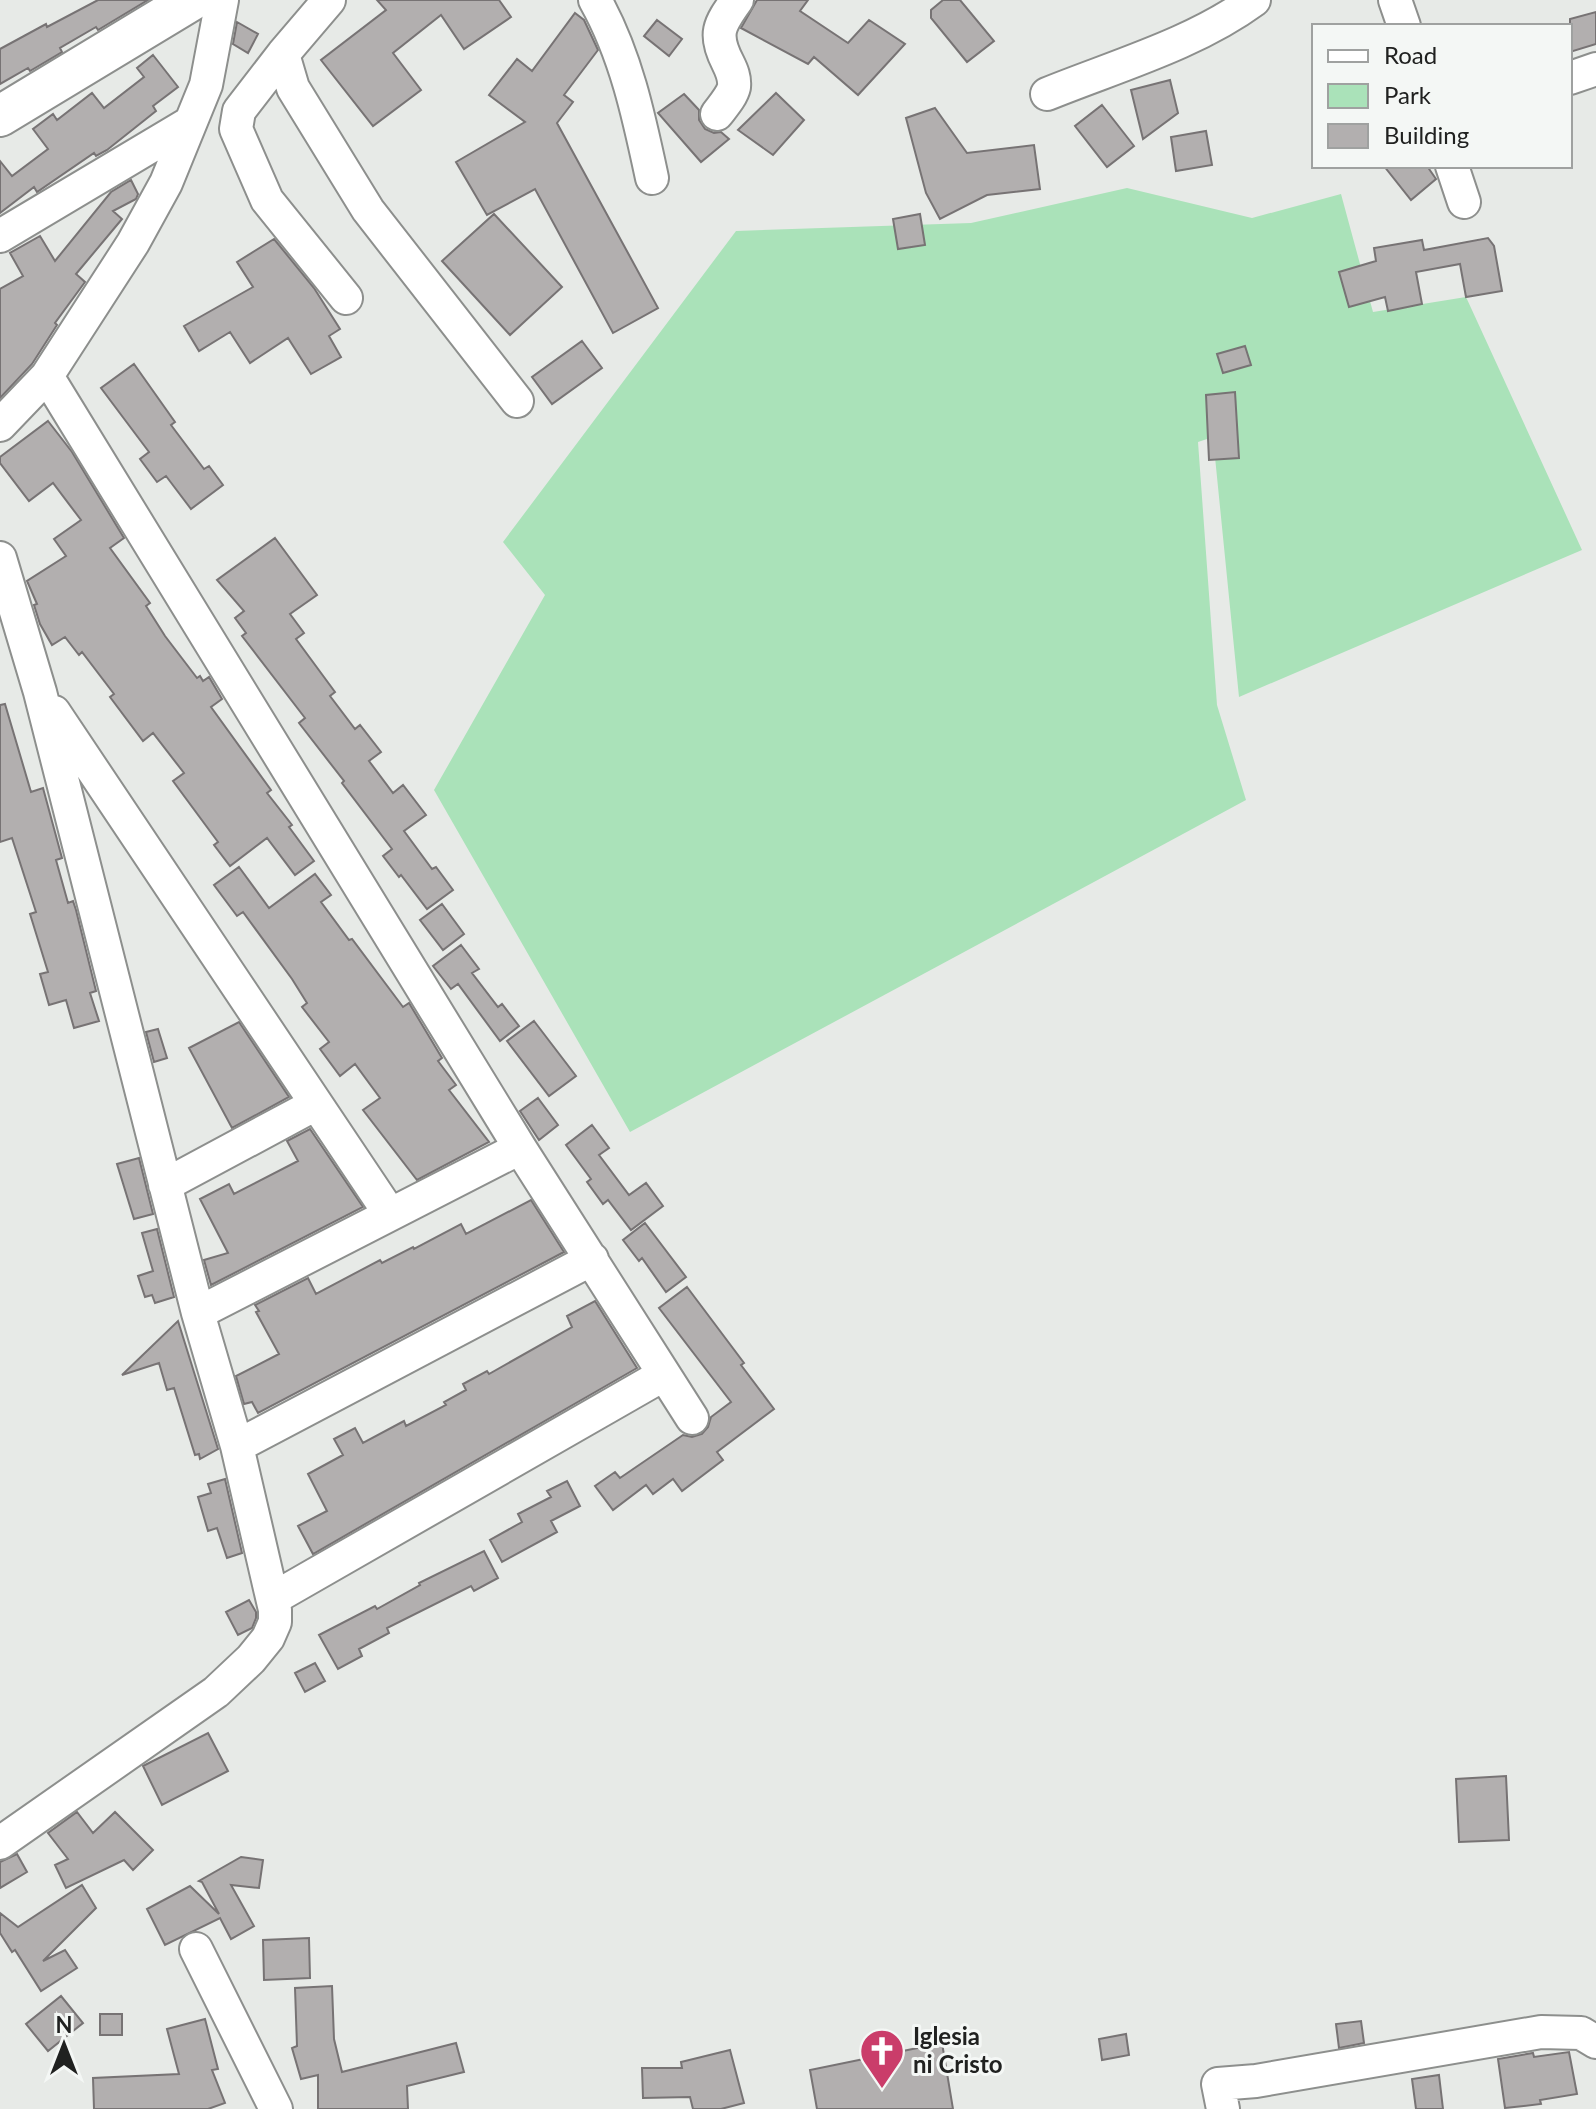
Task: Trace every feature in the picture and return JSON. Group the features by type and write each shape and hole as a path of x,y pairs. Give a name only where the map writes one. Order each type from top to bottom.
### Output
{"main road":[{"path":"0,116 192,0"}],"street":[{"path":"0,425 47,376 133,243 166,183 206,85 222,0"},
{"path":"329,0 244,103 236,120 236,129 267,200 346,298"},
{"path":"595,0 607,21 627,77 652,178"},
{"path":"717,114 734,90 733,74 720,47 718,34 724,18 737,0"},
{"path":"1047,94 1216,24 1254,0"},
{"path":"1395,0 1403,24"},
{"path":"283,54 293,88 368,210 517,401"},
{"path":"1572,77 1596,69"},
{"path":"0,236 188,124"},
{"path":"1453,168 1464,202"},
{"path":"47,376 520,1148 692,1418"},
{"path":"0,558 40,692 198,1313 237,1446 274,1598 275,1622 268,1638 251,1659 216,1692 0,1843"},
{"path":"40,692 390,1214"},
{"path":"165,1185 316,1104"},
{"path":"198,1313 520,1148"},
{"path":"237,1446 592,1259"},
{"path":"274,1598 663,1375"},
{"path":"196,1949 276,2109"},
{"path":"1223,2109 1218,2084 1256,2081 1541,2032 1581,2033 1596,2042"}],"green space":[{"path":"1127,188 1252,218 1341,194 1373,312 1466,297 1582,550 1239,697 1213,437 1198,442 1217,705 1246,800 630,1132 434,790 545,595 503,542 736,231 971,223"}],"building":[{"path":"98,0 148,0 60,48 62,52 30,71 28,68 0,84 0,49"},
{"path":"377,0 499,0 511,17 464,49 441,15 393,53 421,90 373,126 321,60 386,10"},
{"path":"757,0 808,0 800,11 848,43 869,20 905,44 858,95 814,57 808,64 741,28"},
{"path":"943,0 960,0 994,41 967,62 931,18 931,10"},
{"path":"1596,12 1596,44 1572,51 1570,19"},
{"path":"575,13 584,20 598,50 564,95 573,102 557,123 658,308 613,333 535,189 487,215 456,162 525,122 489,95 517,59 532,71"},
{"path":"657,20 682,39 669,56 644,36"},
{"path":"237,22 258,34 248,53 233,44"},
{"path":"153,55 178,87 153,106 156,111 107,150 96,156 94,153 37,192 34,187 0,213 0,161 12,176 48,149 33,129 53,114 57,120 92,93 104,108 144,77 137,68"},
{"path":"1170,80 1178,113 1143,139 1131,90"},
{"path":"776,93 804,120 773,155 738,130"},
{"path":"684,94 699,110 699,120 705,129 721,132 729,139 701,162 658,113"},
{"path":"1102,105 1134,146 1107,167 1075,126"},
{"path":"935,108 967,153 1034,145 1040,189 987,195 940,219 926,193 906,118"},
{"path":"1206,131 1212,165 1176,171 1171,137"},
{"path":"1386,168 1428,168 1436,179 1411,200"},
{"path":"131,180 138,194 136,199 113,211 122,219 76,274 85,282 55,323 57,325 32,364 0,398 0,289 23,276 10,253 40,236 55,261 111,192"},
{"path":"494,214 562,287 510,335 442,261"},
{"path":"920,214 925,245 898,249 893,219"},
{"path":"1488,238 1494,246 1502,291 1466,297 1460,264 1416,272 1422,304 1388,311 1385,297 1349,307 1339,272 1376,261 1374,248 1422,240 1424,250"},
{"path":"274,239 314,288 340,329 329,336 341,357 311,374 288,338 250,363 230,332 199,351 184,326 253,287 237,262"},
{"path":"582,341 602,368 552,404 532,377"},
{"path":"1245,346 1251,365 1223,373 1217,354"},
{"path":"134,364 175,422 171,425 204,469 209,466 223,485 191,509 166,476 157,482 140,459 149,452 101,388"},
{"path":"1235,392 1239,458 1209,460 1206,395"},
{"path":"48,421 72,452 124,538 110,548 150,603 146,606 165,636 197,678 200,676 203,681 209,677 222,699 211,707 271,790 267,793 314,861 295,875 267,838 230,866 214,845 218,842 173,781 184,773 153,733 143,741 110,697 114,694 82,652 79,655 65,637 52,645 40,624 34,605 37,604 27,581 66,556 54,539 81,520 53,483 29,501 0,463 0,457"},
{"path":"275,538 317,595 290,614 304,633 296,639 335,692 330,696 355,729 360,725 381,752 369,761 393,793 403,785 426,815 404,831 432,869 436,867 453,890 427,909 383,856 392,849 299,723 305,718 242,636 246,633 235,618 244,611 217,580"},
{"path":"5,704 31,792 43,788 62,858 56,860 68,903 73,901 76,910 96,991 90,993 99,1021 74,1028 66,1000 49,1005 40,974 48,972 30,914 36,912 12,838 0,842 0,705"},
{"path":"239,867 269,908 315,874 331,895 321,902 403,1007 409,1003 442,1058 438,1061 456,1085 449,1090 489,1142 417,1180 363,1110 380,1098 355,1064 340,1076 320,1049 329,1042 302,1007 307,1003 292,979 243,912 237,916 214,885"},
{"path":"442,904 464,934 443,950 420,920"},
{"path":"461,945 479,969 472,973 498,1007 502,1004 519,1026 500,1041 458,984 451,989 433,966"},
{"path":"534,1021 576,1076 549,1096 507,1041"},
{"path":"239,1022 289,1097 232,1128 189,1048"},
{"path":"158,1029 167,1058 154,1062 146,1032"},
{"path":"538,1098 558,1125 539,1140 520,1111"},
{"path":"592,1125 609,1148 599,1155 629,1195 646,1183 663,1206 631,1230 608,1200 603,1204 587,1182 591,1179 566,1145"},
{"path":"310,1129 363,1207 211,1285 204,1260 228,1253 200,1199 229,1184 234,1194 298,1161 287,1141"},
{"path":"139,1158 153,1214 134,1219 117,1164"},
{"path":"531,1200 564,1252 258,1413 252,1402 244,1404 236,1376 279,1354 255,1305 308,1278 316,1294 380,1260 382,1263 414,1249 461,1224 466,1234"},
{"path":"645,1223 686,1277 666,1292 642,1258 639,1261 623,1240"},
{"path":"157,1229 174,1297 155,1303 152,1295 145,1297 138,1276 153,1271 142,1233"},
{"path":"687,1287 774,1409 717,1452 723,1460 682,1491 673,1479 653,1494 646,1485 613,1510 595,1486 615,1472 620,1478 683,1435 692,1437 702,1434 711,1417 731,1402 659,1308"},
{"path":"595,1301 637,1368 313,1554 298,1526 327,1511 308,1474 343,1455 334,1439 355,1428 363,1443 404,1421 406,1426 446,1405 444,1402 466,1390 463,1384 487,1371 489,1374 572,1327 567,1316"},
{"path":"178,1321 218,1449 200,1459 199,1454 195,1455 174,1388 167,1390 159,1363 122,1375"},
{"path":"225,1479 242,1553 227,1558 217,1528 208,1531 198,1497 211,1493 208,1484"},
{"path":"567,1481 580,1506 551,1521 557,1532 502,1562 490,1540 522,1522 518,1514 551,1497 547,1491"},
{"path":"484,1551 498,1578 474,1591 471,1586 387,1628 389,1633 359,1649 362,1656 338,1669 319,1635 375,1606 377,1609 419,1583"},
{"path":"249,1600 256,1618 252,1628 238,1635 226,1612"},
{"path":"315,1663 325,1681 305,1692 295,1673"},
{"path":"208,1733 228,1771 162,1805 143,1766"},
{"path":"1506,1776 1509,1840 1459,1842 1456,1779"},
{"path":"77,1812 93,1833 115,1812 153,1850 133,1870 124,1860 66,1888 55,1865 68,1859 48,1833"},
{"path":"17,1854 27,1872 0,1888 0,1862"},
{"path":"241,1857 263,1860 259,1888 231,1885 254,1926 231,1939 220,1918 165,1945 147,1909 190,1886 219,1914 199,1881"},
{"path":"82,1885 96,1908 43,1961 65,1950 77,1968 41,1991 15,1950 12,1952 0,1933 0,1913 18,1927"},
{"path":"309,1938 310,1978 264,1980 263,1940"},
{"path":"332,1986 334,2039 342,2072 456,2043 464,2072 407,2086 408,2109 318,2109 318,2075 301,2079 292,2048 297,2046 295,1988"},
{"path":"61,1996 83,2023 48,2051 26,2024"},
{"path":"100,2014 122,2014 122,2035 100,2035"},
{"path":"205,2019 218,2069 212,2070 225,2103 208,2109 94,2109 93,2078 179,2074 167,2029"},
{"path":"1361,2021 1364,2043 1339,2048 1336,2024"},
{"path":"1126,2034 1129,2055 1102,2060 1099,2039"},
{"name":"Iglesia ni Cristo","path":"942,2043 953,2109 817,2109 810,2070"},
{"path":"730,2050 744,2103 721,2109 693,2109 690,2097 643,2098 642,2068 682,2068 681,2062"},
{"path":"1569,2052 1577,2094 1540,2100 1541,2104 1505,2108 1498,2059 1533,2053 1534,2057"},
{"path":"1439,2075 1443,2109 1416,2109 1412,2079"}],"place":[{"name":"Iglesia ni Cristo","path":"882,2090"}]}
